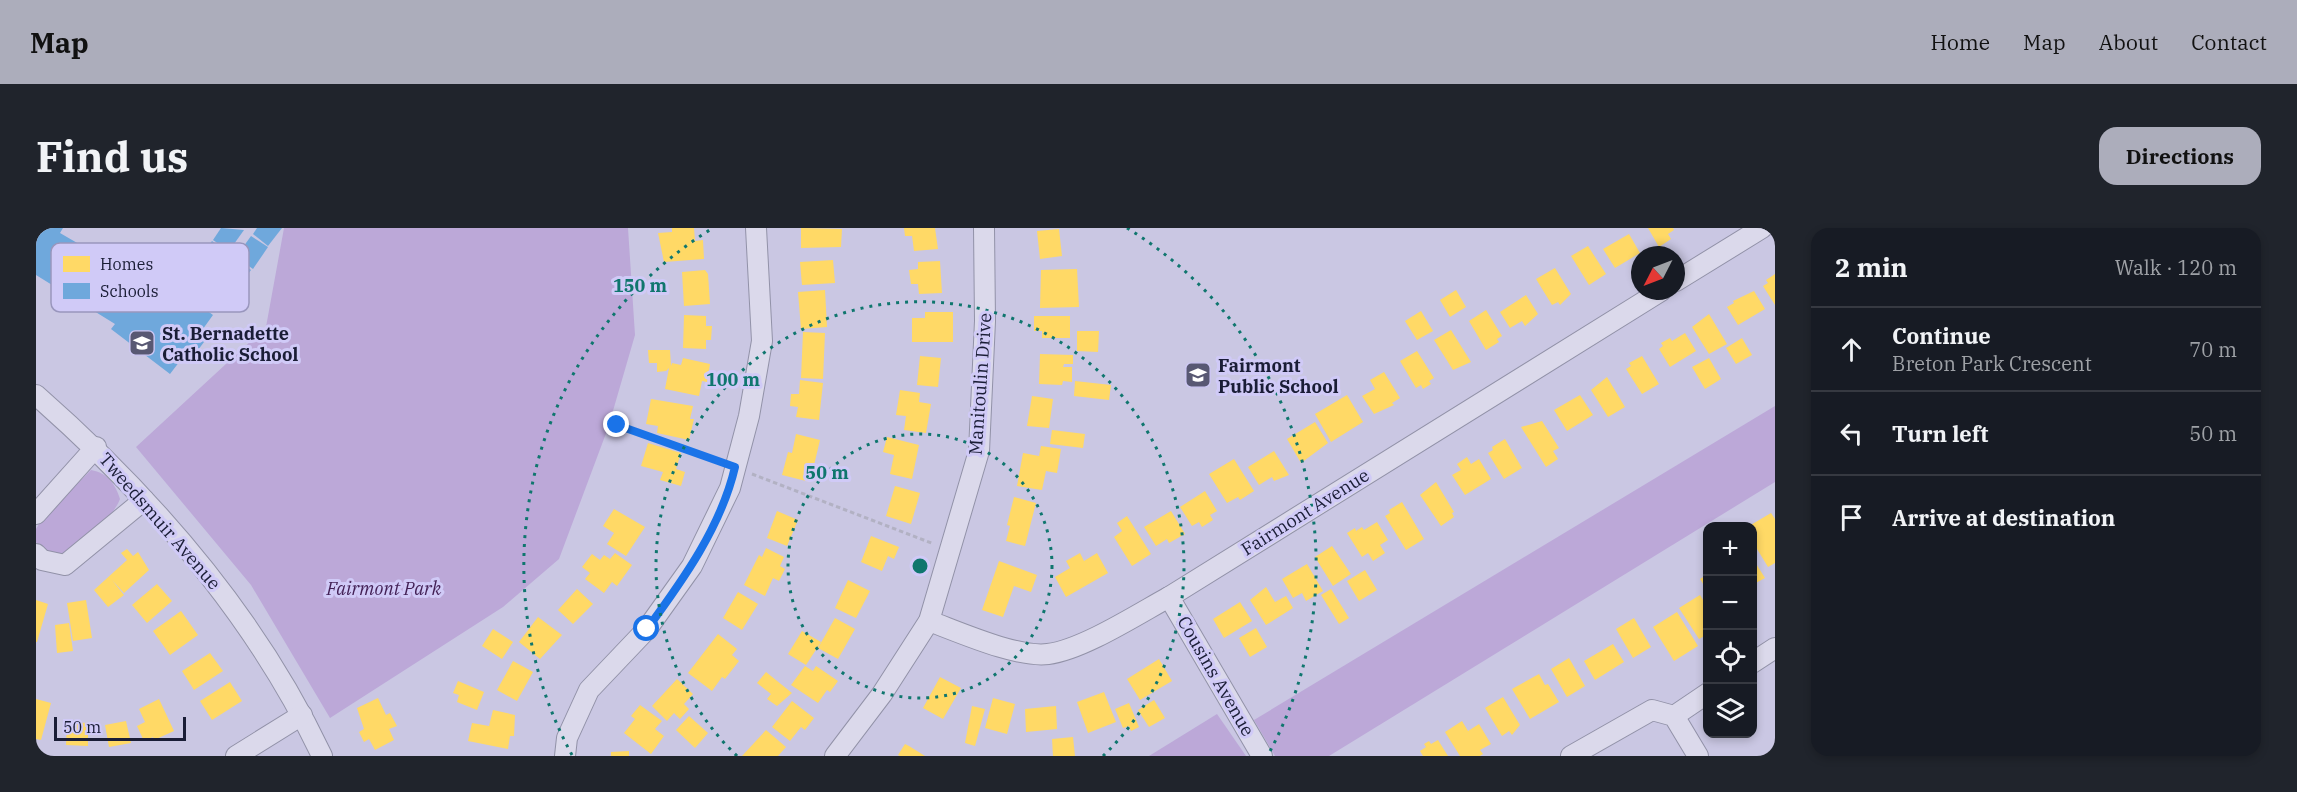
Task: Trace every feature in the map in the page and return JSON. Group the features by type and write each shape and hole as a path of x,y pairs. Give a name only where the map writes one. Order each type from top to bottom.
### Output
{"street":[{"path":"565,756 567,738 590,690 647,629 692,566 730,488 762,341 756,228"},
{"name":"Manitoulin Drive","path":"835,756 882,694 928,621 979,451 986,321 984,228"},
{"path":"1685,275 1762,228"},
{"name":"Fairmont Avenue","path":"928,621 1003,648 1048,654 1092,638 1169,597 1646,300"},
{"name":"Tweedsmuir Avenue","path":"36,395 96,447 212,576 302,715 322,756"},
{"path":"36,514 96,447"},
{"path":"36,554 42,560 65,565 144,500"},
{"name":"Cousins Avenue","path":"1169,597 1262,756"},
{"path":"1757,660 1775,648"},
{"path":"1674,716 1703,696"},
{"path":"1571,756 1652,710 1674,716 1698,756"},
{"path":"237,756 302,715"}],"path":[{"path":"617,425 735,467 950,549"}],"green space":[{"name":"Fairmont Park","path":"284,228 628,228 635,335 608,428 559,559 503,607 330,718 251,585 136,447 266,327"},
{"path":"1775,406 1775,482 1710,522 1703,522 1703,526 1329,756 1275,756 1254,720"},
{"path":"91,470 102,474 113,484 120,499 115,509 95,533 69,551 56,555 45,552 36,542 36,529 42,519"},
{"path":"1217,714 1246,756 1149,756"}],"building: Homes":[{"path":"672,228 694,228 695,241 703,240 704,259 664,262 658,233 672,232"},
{"path":"801,228 842,229 841,247 801,248"},
{"path":"904,228 935,228 938,249 914,251 912,236 905,236"},
{"path":"1648,228 1673,228 1674,230 1668,234 1671,239 1658,246"},
{"path":"1059,229 1062,256 1040,259 1037,231"},
{"path":"1629,234 1636,246 1631,246 1631,258 1615,268 1603,249"},
{"path":"1588,246 1606,274 1589,285 1571,256"},
{"path":"833,260 835,283 802,285 800,262"},
{"path":"940,261 942,293 919,294 918,284 911,284 909,270 918,269 918,262"},
{"path":"1555,268 1571,294 1560,305 1558,302 1552,305 1536,279"},
{"path":"1077,269 1079,307 1040,308 1041,270"},
{"path":"705,270 708,274 710,304 684,306 682,272"},
{"path":"1775,274 1775,305 1763,286 1768,283 1766,280"},
{"path":"825,290 827,327 801,329 798,292"},
{"path":"1456,290 1466,307 1450,317 1440,300"},
{"path":"1754,291 1765,309 1738,325 1727,307 1734,303 1733,301"},
{"path":"1526,295 1538,314 1525,326 1522,321 1510,328 1500,312"},
{"path":"1486,310 1502,336 1497,339 1499,342 1486,350 1469,321"},
{"path":"1421,311 1433,331 1417,340 1405,321"},
{"path":"925,312 953,312 953,342 912,342 912,318 925,318"},
{"path":"1709,314 1727,344 1709,354 1692,327"},
{"path":"684,315 706,316 706,326 712,326 711,340 706,340 706,349 683,348"},
{"path":"1034,316 1070,316 1070,338 1042,338 1042,331 1034,331"},
{"path":"1451,330 1471,362 1453,370 1434,340"},
{"path":"1077,331 1099,331 1098,352 1077,351"},
{"path":"803,332 825,333 823,379 801,378"},
{"path":"1685,333 1696,351 1670,367 1659,349 1663,346 1661,343 1670,338 1672,341"},
{"path":"1742,338 1752,355 1736,364 1726,348"},
{"path":"648,350 670,350 671,366 672,363 681,365 683,358 710,364 707,382 702,381 699,396 665,389 669,368 666,371 657,372 657,363 649,363"},
{"path":"1417,351 1434,378 1429,381 1431,384 1423,389 1421,385 1416,388 1400,361"},
{"path":"1040,354 1073,355 1073,364 1064,364 1063,367 1072,367 1072,382 1063,381 1062,385 1039,384"},
{"path":"920,356 941,358 938,387 917,385"},
{"path":"1642,356 1659,384 1642,394 1626,369 1631,366 1629,363"},
{"path":"1709,358 1721,379 1705,389 1692,367"},
{"path":"1384,372 1400,398 1392,403 1394,405 1374,414 1362,396 1375,389 1370,380"},
{"path":"1607,377 1625,407 1608,417 1591,390"},
{"path":"800,380 823,383 819,420 796,417 798,407 790,406 791,394 799,394"},
{"path":"1075,381 1111,385 1109,400 1074,396"},
{"path":"900,390 920,393 919,402 931,404 926,433 904,430 906,416 896,415"},
{"path":"1347,395 1363,422 1331,442 1315,414"},
{"path":"1580,395 1593,415 1567,431 1554,410"},
{"path":"1032,396 1053,399 1049,428 1027,426"},
{"path":"651,399 693,406 690,419 694,419 689,440 657,433 658,426 646,424"},
{"path":"1542,421 1559,448 1553,451 1558,459 1546,467 1521,427"},
{"path":"1315,422 1328,443 1301,463 1287,439"},
{"path":"1052,430 1085,434 1083,448 1050,444"},
{"path":"796,434 820,440 810,482 782,475 788,452 792,453"},
{"path":"887,437 919,445 912,479 890,474 894,455 883,452"},
{"path":"1505,439 1522,468 1504,479 1488,453 1493,450 1492,447"},
{"path":"648,443 681,453 676,469 685,472 681,486 660,480 663,472 641,466"},
{"path":"1041,446 1061,449 1057,473 1046,471 1042,490 1017,486 1023,453 1039,456"},
{"path":"1274,451 1289,475 1274,481 1272,477 1259,485 1248,467"},
{"path":"1467,457 1471,464 1479,459 1491,479 1465,495 1452,475 1461,470 1457,464"},
{"path":"1234,459 1254,491 1240,500 1238,497 1227,503 1209,474"},
{"path":"1436,482 1454,512 1452,513 1454,517 1441,526 1420,495"},
{"path":"895,486 920,493 911,524 886,516"},
{"path":"1205,491 1217,511 1210,515 1213,520 1202,527 1199,522 1192,526 1180,507"},
{"path":"1014,497 1036,503 1025,546 1006,541 1010,526 1007,525"},
{"path":"1402,502 1424,539 1406,550 1385,516 1390,513 1389,510"},
{"path":"614,509 645,527 626,556 607,544 614,533 603,526"},
{"path":"777,511 798,520 787,546 767,538"},
{"path":"1171,511 1185,534 1169,543 1167,539 1156,546 1144,527"},
{"path":"1771,513 1775,519 1775,563 1768,567 1757,549 1756,522"},
{"path":"1127,516 1151,554 1132,566 1114,537 1122,531 1117,523"},
{"path":"1377,522 1388,540 1380,545 1385,553 1373,561 1368,553 1362,557 1347,533 1355,528 1356,531 1362,527 1364,530"},
{"path":"871,536 899,547 894,559 888,556 882,571 861,562"},
{"path":"1332,546 1351,574 1333,586 1315,557"},
{"path":"766,548 784,557 780,566 785,569 779,581 773,578 765,596 744,585 759,555 762,557"},
{"path":"127,549 133,556 138,552 149,570 124,593 112,580 124,595 108,607 94,590 127,560 121,553"},
{"path":"615,553 632,565 617,586 612,582 604,593 585,579 590,573 582,567 592,554 600,560 604,555 610,559"},
{"path":"1080,553 1084,561 1097,553 1108,573 1066,597 1055,577 1070,568 1066,561"},
{"path":"999,561 1037,575 1031,592 1014,586 1003,617 982,610"},
{"path":"1307,564 1323,591 1306,601 1302,593 1293,598 1282,579"},
{"path":"1757,565 1765,578 1757,582"},
{"path":"1365,570 1377,590 1359,601 1347,581"},
{"path":"848,580 870,591 856,618 835,608"},
{"path":"157,584 172,601 147,623 132,605"},
{"path":"1266,587 1275,602 1286,596 1293,608 1266,625 1250,600"},
{"path":"577,589 593,604 573,624 558,610"},
{"path":"1331,589 1349,618 1339,624 1321,595"},
{"path":"738,592 758,604 742,630 723,618"},
{"path":"1700,595 1703,600 1703,637 1699,639 1679,608"},
{"path":"36,600 48,604 37,642 36,642"},
{"path":"86,600 92,638 73,641 67,603"},
{"path":"1240,602 1252,621 1224,638 1213,619"},
{"path":"181,611 198,635 170,655 153,631"},
{"path":"1677,612 1698,646 1674,661 1653,627"},
{"path":"538,617 562,635 540,659 519,642"},
{"path":"835,618 855,629 838,659 818,648"},
{"path":"1634,618 1651,647 1633,658 1616,629"},
{"path":"69,623 73,651 57,653 55,625"},
{"path":"1256,628 1267,647 1250,657 1239,638"},
{"path":"493,629 513,642 502,659 482,646"},
{"path":"802,631 821,642 806,665 788,654"},
{"path":"718,634 737,649 732,655 739,661 725,679 722,677 712,691 688,673"},
{"path":"1613,644 1624,662 1595,680 1584,661"},
{"path":"210,653 223,671 194,690 182,671"},
{"path":"1569,658 1585,686 1567,697 1551,669"},
{"path":"1159,659 1172,681 1140,700 1127,679"},
{"path":"513,661 533,672 517,701 497,690"},
{"path":"805,666 813,671 816,666 838,681 830,692 827,690 818,703 791,685"},
{"path":"766,672 792,693 777,706 767,699 771,694 757,683"},
{"path":"1539,674 1559,702 1530,719 1512,689"},
{"path":"940,677 961,688 943,719 923,708"},
{"path":"677,679 693,694 684,704 689,709 680,719 674,713 667,721 652,706"},
{"path":"458,681 484,692 477,710 457,702 459,695 453,693"},
{"path":"230,682 242,701 212,720 200,701"},
{"path":"1104,692 1116,722 1088,733 1077,702"},
{"path":"1503,697 1520,725 1512,735 1509,731 1502,736 1485,708"},
{"path":"378,698 386,715 390,713 397,726 389,729 394,740 375,750 369,739 364,742 359,732 364,729 357,708"},
{"path":"993,698 1015,704 1007,734 985,728"},
{"path":"36,699 51,703 41,740 36,739"},
{"path":"159,699 174,731 154,740 153,737 144,741 137,726 145,722 139,709"},
{"path":"1154,700 1165,718 1149,727 1138,710"},
{"path":"792,701 814,718 805,730 801,727 790,741 772,727"},
{"path":"1129,703 1139,727 1131,731 1129,726 1123,728 1115,709"},
{"path":"640,705 662,721 655,729 664,736 651,754 624,733 635,719 631,716"},
{"path":"972,706 985,709 975,746 965,743"},
{"path":"1056,706 1057,729 1026,732 1025,709"},
{"path":"493,710 515,715 514,736 510,736 508,749 468,741 472,723 489,726"},
{"path":"689,716 708,733 695,748 676,730"},
{"path":"126,721 131,743 109,747 105,725"},
{"path":"1462,721 1468,731 1479,724 1491,744 1480,750 1483,754 1480,756 1460,756 1445,732"},
{"path":"67,722 88,723 88,746 66,745"},
{"path":"766,730 786,747 778,756 742,756"},
{"path":"1073,737 1075,756 1053,756 1052,739"},
{"path":"1438,740 1448,756 1423,756 1420,751 1426,747 1424,744 1429,741 1431,744"},
{"path":"905,744 925,756 898,755"},
{"path":"629,751 629,756 611,756 611,752"}],"building: Schools":[{"path":"36,228 63,228 60,233 77,243 51,243 51,284 36,275"},
{"path":"221,228 244,230 235,243 217,243 213,240"},
{"path":"257,228 282,228 268,246 253,234"},
{"path":"251,236 268,247 253,269 249,266 249,243 246,243"},
{"path":"96,312 209,312 213,315 200,333 207,338 189,362 183,357 170,374 111,329 115,324"}],"place":[{"name":"St. Bernadette Catholic School","path":"142,343"},
{"name":"Fairmont Public School","path":"1198,375"}],"route":[{"path":"617,425 735,467 730,488 692,566 647,629"}]}
